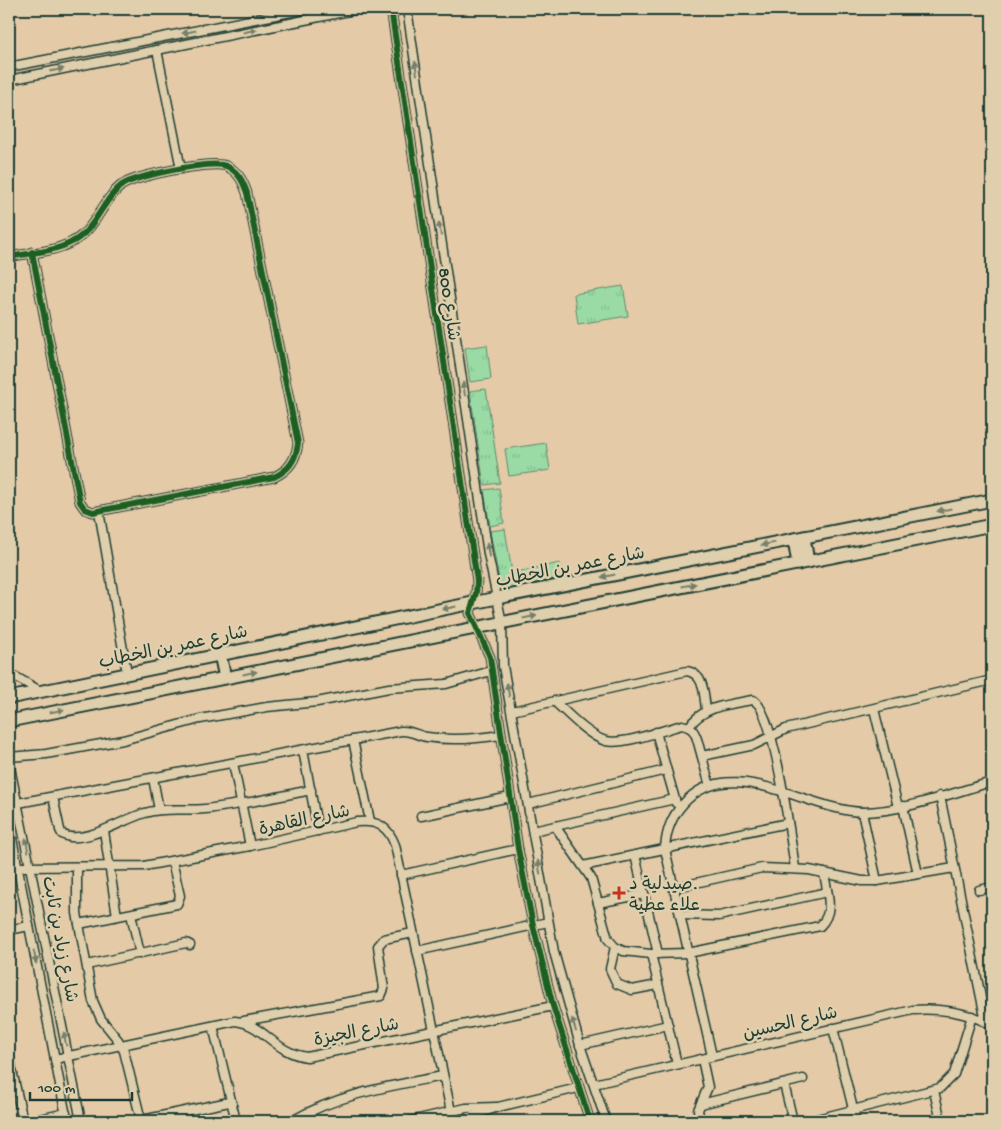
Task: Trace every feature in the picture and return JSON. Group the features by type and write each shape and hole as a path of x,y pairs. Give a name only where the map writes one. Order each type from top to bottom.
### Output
{"street":[{"path":"9,67 306,9"},
{"path":"9,80 359,9"},
{"name":"شارع 800","path":"407,9 488,554 502,623 503,660 548,922 554,952 580,1044 606,1121"},
{"name":"شارع 800","path":"389,10 477,581 476,593 471,603"},
{"path":"227,24 229,36"},
{"path":"158,50 181,170"},
{"path":"408,129 425,127"},
{"path":"9,257 32,252 64,246 78,239 89,228 115,192 125,184 136,179 218,164 234,171 244,184 298,443 297,452 289,467 274,477 99,511 89,511 80,502 32,252"},
{"name":"شارع عمر بن الخطاب","path":"9,698 471,603 992,500"},
{"path":"99,511 127,673"},
{"path":"9,721 992,525"},
{"path":"799,538 803,563"},
{"path":"471,603 471,618 484,642 492,671 518,849 533,925 553,1006 590,1121"},
{"path":"220,654 225,678"},
{"path":"490,662 503,660"},
{"path":"9,757 46,754 123,740 200,719 274,706 317,702 389,688 446,684 492,671"},
{"path":"512,711 688,671 693,672 701,680 706,710"},
{"path":"9,673 40,691"},
{"path":"702,756 754,746 786,729 992,682"},
{"path":"554,701 594,735 606,741 619,741 682,725 689,727 695,732 710,786"},
{"path":"689,727 693,720 706,710 748,701 757,702 765,716 772,738 795,868"},
{"path":"874,709 918,874"},
{"path":"18,803 401,731 415,732 424,737 448,739 501,735"},
{"path":"656,732 678,810"},
{"path":"353,740 370,821"},
{"path":"303,750 318,831"},
{"name":"شارع زياد بن ثابت","path":"9,762 81,1121"},
{"path":"233,763 250,846"},
{"path":"528,804 666,770"},
{"path":"153,778 159,810"},
{"path":"712,1056 665,849 666,836 678,810 696,792 710,786 745,783 764,786 844,810 862,812 901,807 992,782"},
{"path":"53,796 62,834 71,837 104,831 144,813 159,810 194,810 242,804 311,790"},
{"path":"940,796 954,868 989,1023"},
{"path":"422,816 510,797"},
{"path":"533,832 675,799"},
{"path":"862,812 877,881"},
{"name":"شارع القاهرة","path":"18,867 144,866 370,821 386,829 392,836 401,875 453,1121"},
{"path":"583,866 788,823"},
{"name":"شارع زياد بن ثابت","path":"9,824 67,1117"},
{"path":"555,826 591,878 608,939 623,951 655,954 688,953 820,926 827,919 830,910 824,873"},
{"path":"104,831 117,916"},
{"path":"401,875 518,849"},
{"path":"635,855 655,954 658,985 677,1064"},
{"path":"79,924 172,906 179,901 172,861"},
{"path":"77,868 75,890 79,924 96,1008 121,1045 139,1121 229,1102"},
{"path":"674,888 746,870 795,868 824,873 848,880 877,881 954,868"},
{"path":"979,890 992,887"},
{"path":"680,915 719,916 827,892"},
{"path":"598,904 644,894"},
{"path":"131,914 140,954"},
{"path":"417,951 548,922"},
{"path":"9,930 29,926"},
{"path":"55,1059 213,1026 381,996 384,989 378,946 384,939 413,933"},
{"path":"87,966 186,944 190,945"},
{"path":"615,946 610,969 617,984 632,990 658,985"},
{"name":"شارع الجيزة","path":"242,1022 254,1027 287,1052 307,1057 553,1006"},
{"name":"شارع الحسين","path":"594,1084 913,1010 944,1010 972,1016 989,1023"},
{"path":"809,1121 934,1091 946,1084 954,1074 972,1016"},
{"path":"580,1044 668,1025"},
{"path":"213,1026 229,1102 236,1121"},
{"path":"833,1028 856,1121"},
{"path":"9,1059 23,1121"},
{"path":"700,1121 698,1110 708,1087 702,1059"},
{"path":"292,1121 318,1108 353,1095 443,1076"},
{"path":"700,1104 803,1079"},
{"path":"784,1084 793,1121"},
{"path":"458,1121 498,1107 578,1088"},
{"path":"934,1091 941,1121"},
{"path":"410,1121 450,1111 498,1107"},
{"path":"30,1121 67,1117"}],"green space":[{"path":"623,286 628,316 578,324 574,294"},
{"path":"487,345 491,379 470,382 465,348"},
{"path":"486,389 500,483 484,485 470,391"},
{"path":"546,443 550,470 509,476 505,449"},
{"path":"499,488 504,523 490,526 484,490"},
{"path":"505,529 512,573 560,563 564,577 507,589 499,579 490,531"}],"cycle path":[{"path":"391,9 477,581 476,593 470,613 490,657 518,849 533,925 553,1006 590,1121"},
{"path":"9,257 25,254 33,253 41,252 49,250 65,245 80,237 93,223 115,191 130,181 174,170 206,165 226,166 234,171 242,181 247,193 298,443 296,454 288,468 274,477 93,512 85,509 80,502 32,252"}],"place":[{"name":"صيدلية د. علاء عطية","path":"619,893"}]}
